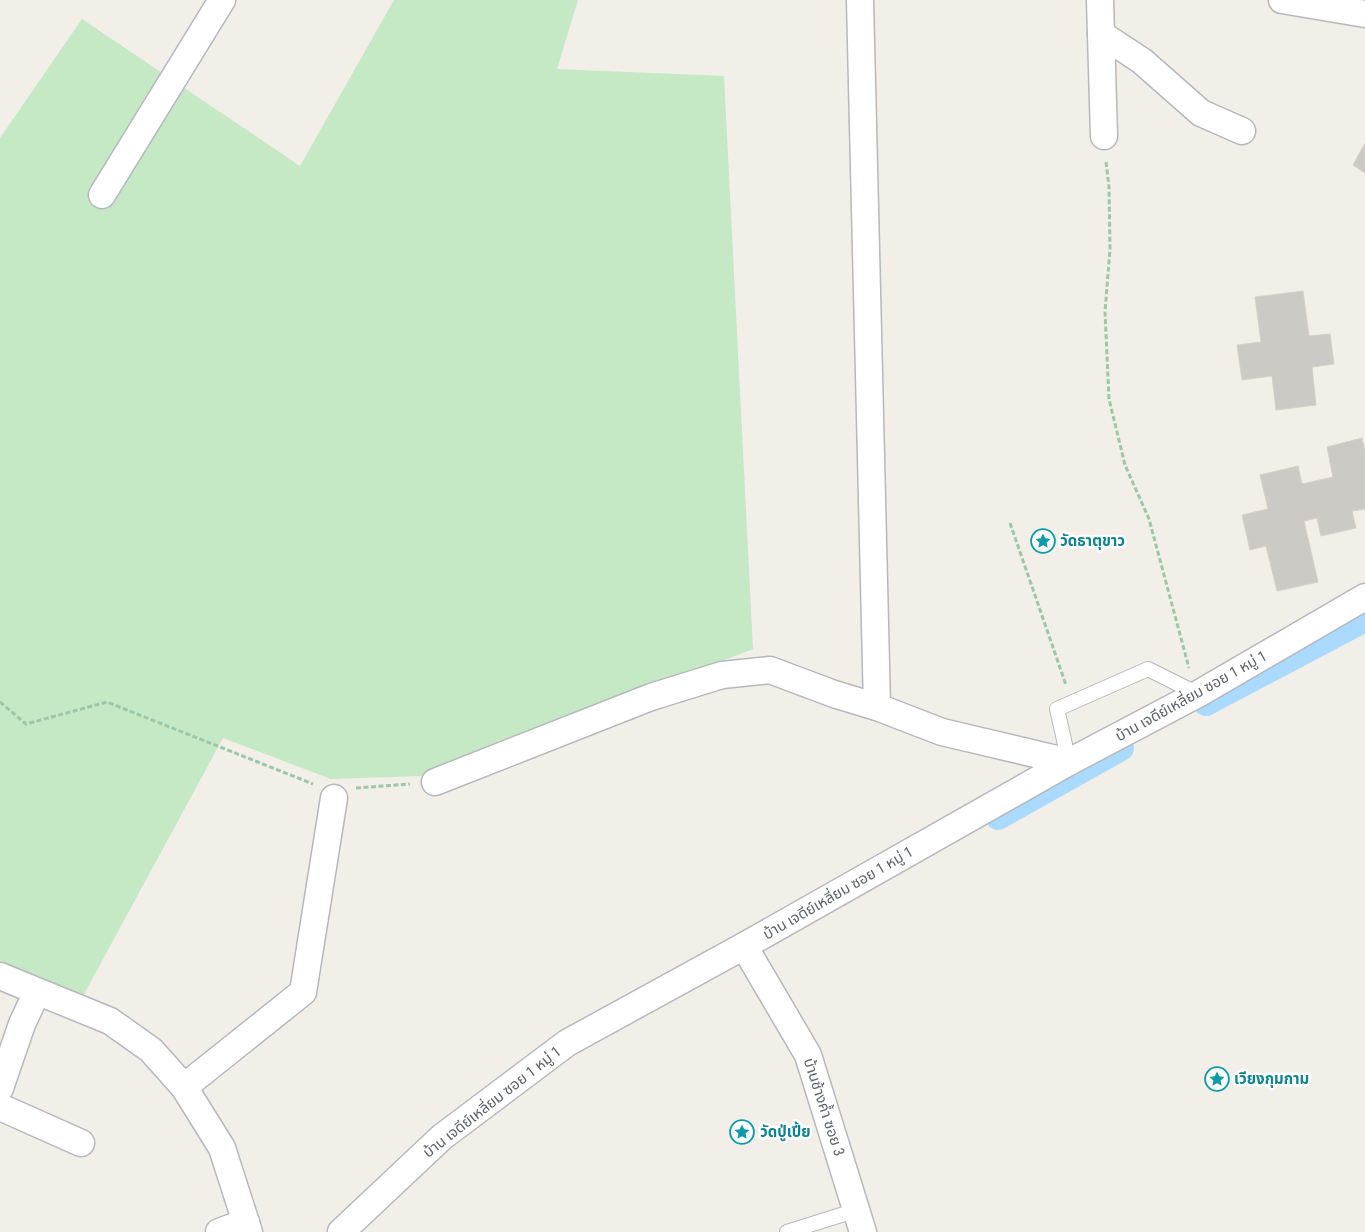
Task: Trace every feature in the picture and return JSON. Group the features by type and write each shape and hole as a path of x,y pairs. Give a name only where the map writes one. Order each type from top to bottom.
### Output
{"street":[{"path":"102,194 222,0"},
{"path":"860,0 878,707"},
{"path":"1100,0 1104,136"},
{"path":"1282,0 1365,14"},
{"path":"1101,34 1142,61 1202,113 1242,131"},
{"name":"บ้าน เจดีย์เหลี่ยม ซอย 1 หมู่ 1","path":"341,1232 442,1137 567,1043 749,954 1188,689 1365,597"},
{"path":"435,782 652,697 722,675 770,670 834,694 878,707 942,732 1069,762"},
{"path":"184,1087 303,992 336,790"},
{"name":"บ้านช้างค้ำ ซอย 3","path":"749,954 808,1055 860,1221"},
{"path":"0,976 110,1022 151,1050 184,1087 222,1148 248,1227 219,1232"},
{"path":"0,1088 22,1024 37,992"},
{"path":"0,1107 80,1143"}],"lane":[{"path":"1069,762 1057,709 1148,669 1188,689"},
{"path":"787,1232 860,1221"}],"path":[{"path":"1104,136 1109,187 1110,249 1105,312 1109,399 1125,465 1149,519 1189,669 1188,689"},
{"path":"1010,523 1072,702"},
{"path":"0,702 26,724 107,702 305,781 336,790 435,782"}],"green space":[{"path":"394,0 578,0 557,69 724,76 753,649 423,776 331,779 223,738 83,996 0,963 0,138 82,19 300,166"}],"building":[{"path":"1365,143 1365,173 1353,165"},
{"path":"1303,291 1309,336 1330,334 1334,364 1312,367 1316,405 1276,410 1272,376 1242,380 1237,345 1261,342 1255,297"},
{"path":"1362,438 1365,452 1365,509 1352,511 1356,528 1321,536 1317,518 1304,521 1318,582 1277,591 1266,546 1250,550 1242,515 1268,509 1260,475 1298,466 1302,484 1333,477 1327,447"}],"waterway":[{"path":"1206,703 1365,619"},
{"path":"998,817 1121,748"}],"place":[{"name":"วัดธาตุขาว","path":"1043,541"},
{"name":"เวียงกุมกาม","path":"1217,1079"},
{"name":"วัดปู่เปี้ย","path":"742,1132"}]}
